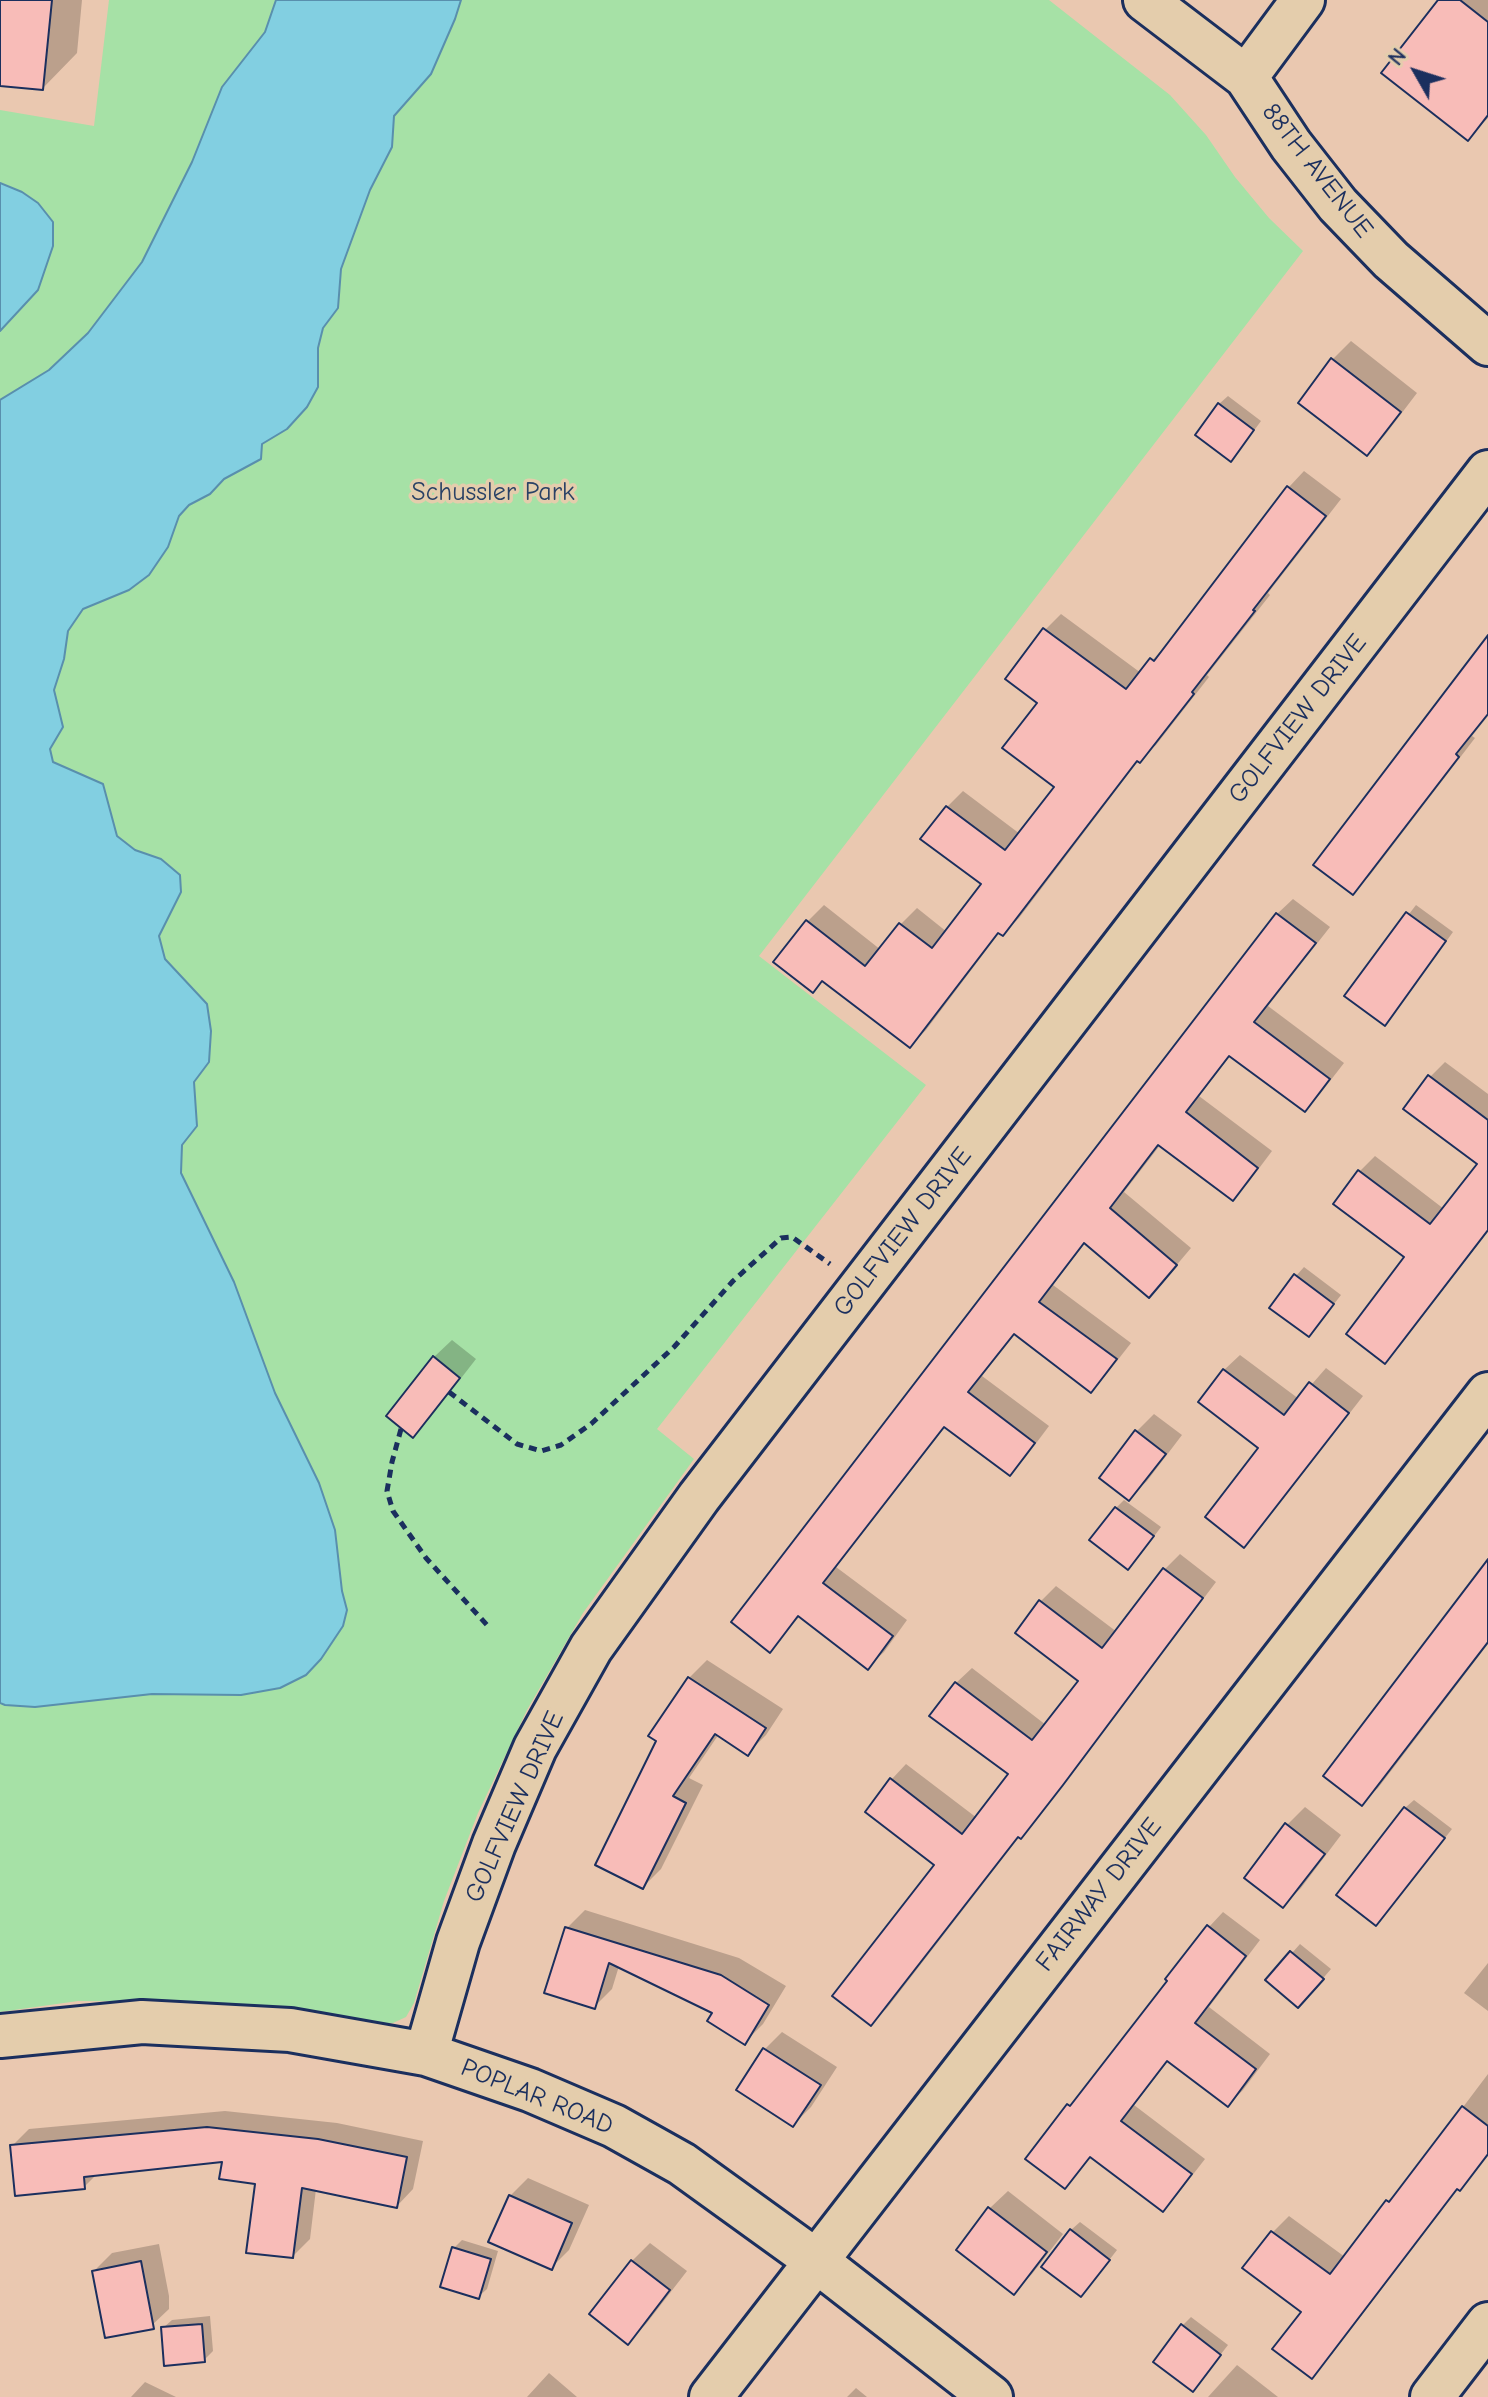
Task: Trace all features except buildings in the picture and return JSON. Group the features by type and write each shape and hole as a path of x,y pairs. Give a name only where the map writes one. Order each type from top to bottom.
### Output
{"street":[{"name":"88TH AVENUE","path":"1145,0 1246,77 1291,145 1338,205 1391,260 1488,344"},
{"path":"1246,77 1303,0"},
{"name":"GOLFVIEW DRIVE","path":"426,2054 458,1942 494,1844 535,1748 591,1648 699,1497 1488,472"},
{"name":"FAIRWAY DRIVE","path":"711,2397 1488,1394"},
{"name":"POPLAR ROAD","path":"0,2036 142,2022 290,2030 426,2054 530,2090 614,2126 682,2164 815,2260 991,2397"},
{"path":"1432,2397 1488,2324"}],"path":[{"path":"449,1392 517,1444 541,1451 561,1445 591,1424 674,1347 733,1281 781,1238 792,1237 861,1287"},
{"path":"401,1429 387,1491 393,1511 426,1558 487,1625"}],"green space":[{"name":"Schussler Park","path":"109,0 1049,0 1170,95 1206,135 1269,218 1303,251 759,956 926,1085 657,1429 694,1459 583,1613 527,1710 478,1813 444,1901 414,2003 406,2017 393,2023 284,2006 181,2002 78,2001 0,2012 0,110 94,126"}],"water":[{"path":"276,0 461,0 431,74 394,116 392,147 370,190 341,269 338,308 323,328 318,348 318,387 307,407 287,429 262,444 261,459 224,479 210,494 189,505 179,516 168,547 149,575 129,590 83,609 68,631 64,659 54,690 63,727 50,749 53,762 103,784 117,836 135,850 161,859 180,875 181,892 159,936 165,959 207,1004 211,1031 209,1062 194,1082 197,1126 182,1145 181,1173 234,1282 275,1393 319,1483 335,1530 347,1610 343,1626 321,1659 306,1675 280,1688 241,1695 152,1694 35,1707 5,1705 0,1703 0,400 49,370 88,333 142,262 192,162 222,87 265,32"},
{"path":"0,183 38,203 53,222 53,246 38,290 0,331"}]}
